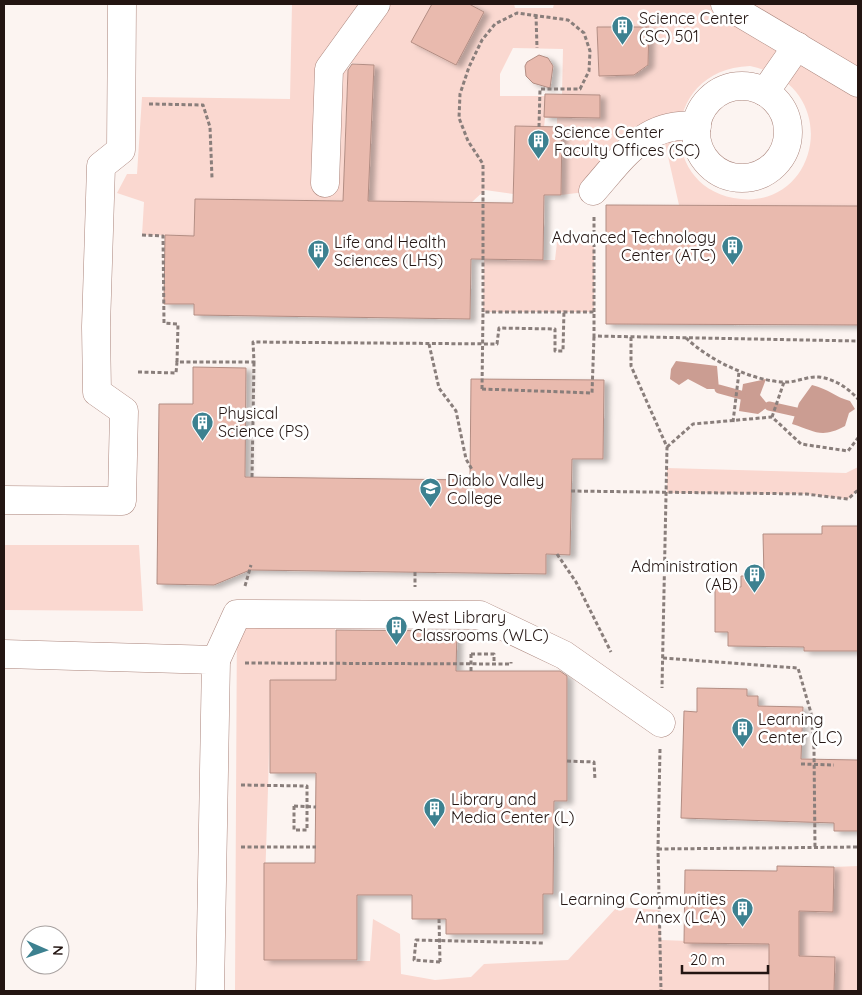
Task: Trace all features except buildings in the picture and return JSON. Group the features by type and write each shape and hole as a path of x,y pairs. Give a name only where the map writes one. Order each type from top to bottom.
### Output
{"street":[{"path":"4,500 122,501 124,411 97,392 96,327 101,166 121,150 122,4"},
{"path":"325,183 329,69 376,4"},
{"path":"724,4 858,83"},
{"path":"765,92 797,46"},
{"path":"742,86 765,92 782,110 788,130 786,147 782,156 768,171 758,176 732,178 712,167 700,150 697,126 700,114 709,100 722,91 742,86"},
{"path":"593,191 638,140 662,130 687,125 697,126"},
{"path":"210,991 226,662 237,614 480,615 564,655 661,723"},
{"path":"4,654 226,662"}],"path":[{"path":"539,127 540,89 580,89 589,71 590,51 584,33 568,20 517,13 496,24 482,40 460,94 459,118 468,141 484,164 482,389 592,392 594,336 593,191"},
{"path":"536,15 537,48"},
{"path":"141,104 203,105 210,127 212,178"},
{"path":"138,372 176,374 177,362 178,324 164,323 163,236 142,235"},
{"path":"483,312 564,310 594,312"},
{"path":"252,477 254,362 252,342 497,344 499,328 555,329 555,351 563,352 564,310"},
{"path":"594,336 858,341"},
{"path":"631,337 632,366 667,447 658,849 661,991"},
{"path":"686,338 702,353 739,372 784,382 818,377 847,387 858,399"},
{"path":"428,344 439,388 456,411 466,460 478,480"},
{"path":"177,362 254,362"},
{"path":"733,422 739,372"},
{"path":"772,417 784,382"},
{"path":"667,447 693,424 733,422 772,417"},
{"path":"772,417 801,444 848,451 858,438"},
{"path":"571,492 806,494 848,499 858,490"},
{"path":"557,554 576,582 616,661"},
{"path":"471,671 471,654 494,654 494,664"},
{"path":"663,658 798,668 811,713 814,749 816,847"},
{"path":"226,662 511,664 512,659"},
{"path":"567,761 594,762 595,780"},
{"path":"801,764 834,765"},
{"path":"236,785 307,786 307,830 294,830 294,806 316,807"},
{"path":"235,847 316,847"},
{"path":"658,849 858,847"},
{"path":"439,919 440,962 414,960 416,940 543,943"}],"shaded area":[{"path":"292,4 432,4 412,42 456,65 484,12 469,4 514,4 515,8 553,8 554,4 858,4 858,206 679,205 662,130 593,191 561,195 562,127 557,126 557,118 545,118 544,127 515,126 513,194 485,190 472,202 195,199 194,236 142,235 144,202 117,193 127,174 137,174 142,97 290,99","holes":["648,27 648,66 634,75 599,76 597,28","513,48 563,49 562,96 500,96 500,74","348,63 374,65 369,166 344,165","750,66 780,77 799,96 809,119 810,143 804,165 789,184 768,196 741,199 714,191 694,175 683,154 680,131 685,107 698,87 720,72","570,94 600,95 599,118 569,117"]},
{"path":"557,242 594,243 594,312 483,312 484,260 555,260"},
{"path":"676,361 717,366 719,389 707,389 688,379 679,385 670,379 671,369"},
{"path":"766,379 760,395 769,406 758,414 739,411 743,384"},
{"path":"812,385 850,401 855,409 849,413 845,426 824,433 792,424 799,403"},
{"path":"858,467 858,490 848,499 806,494 667,493 667,468 846,473"},
{"path":"4,545 139,545 143,611 4,610"},
{"path":"237,614 335,614 336,680 270,681 264,960 370,961 373,919 400,934 401,974 435,980 471,977 484,964 568,960 617,907 660,910 661,940 769,944 769,991 235,991"},
{"path":"858,866 858,991 834,991 835,957 799,956 799,911 833,911 834,867"}],"waterway":[{"path":"719,389 741,395"},
{"path":"769,406 796,412"}],"place":[{"name":"Science Center (SC) 501","path":"623,46"},
{"name":"Science Center Faculty Offices (SC)","path":"538,160"},
{"name":"Advanced Technology Center (ATC)","path":"732,265"},
{"name":"Life and Health Sciences (LHS)","path":"318,270"},
{"name":"Physical Science (PS)","path":"202,441"},
{"name":"Diablo Valley College","path":"431,508"},
{"name":"Administration (AB)","path":"754,594"},
{"name":"West Library Classrooms (WLC)","path":"396,645"},
{"name":"Learning Center (LC)","path":"742,747"},
{"name":"Library and Media Center (L)","path":"435,827"},
{"name":"Learning Communities Annex (LCA)","path":"742,927"}]}
